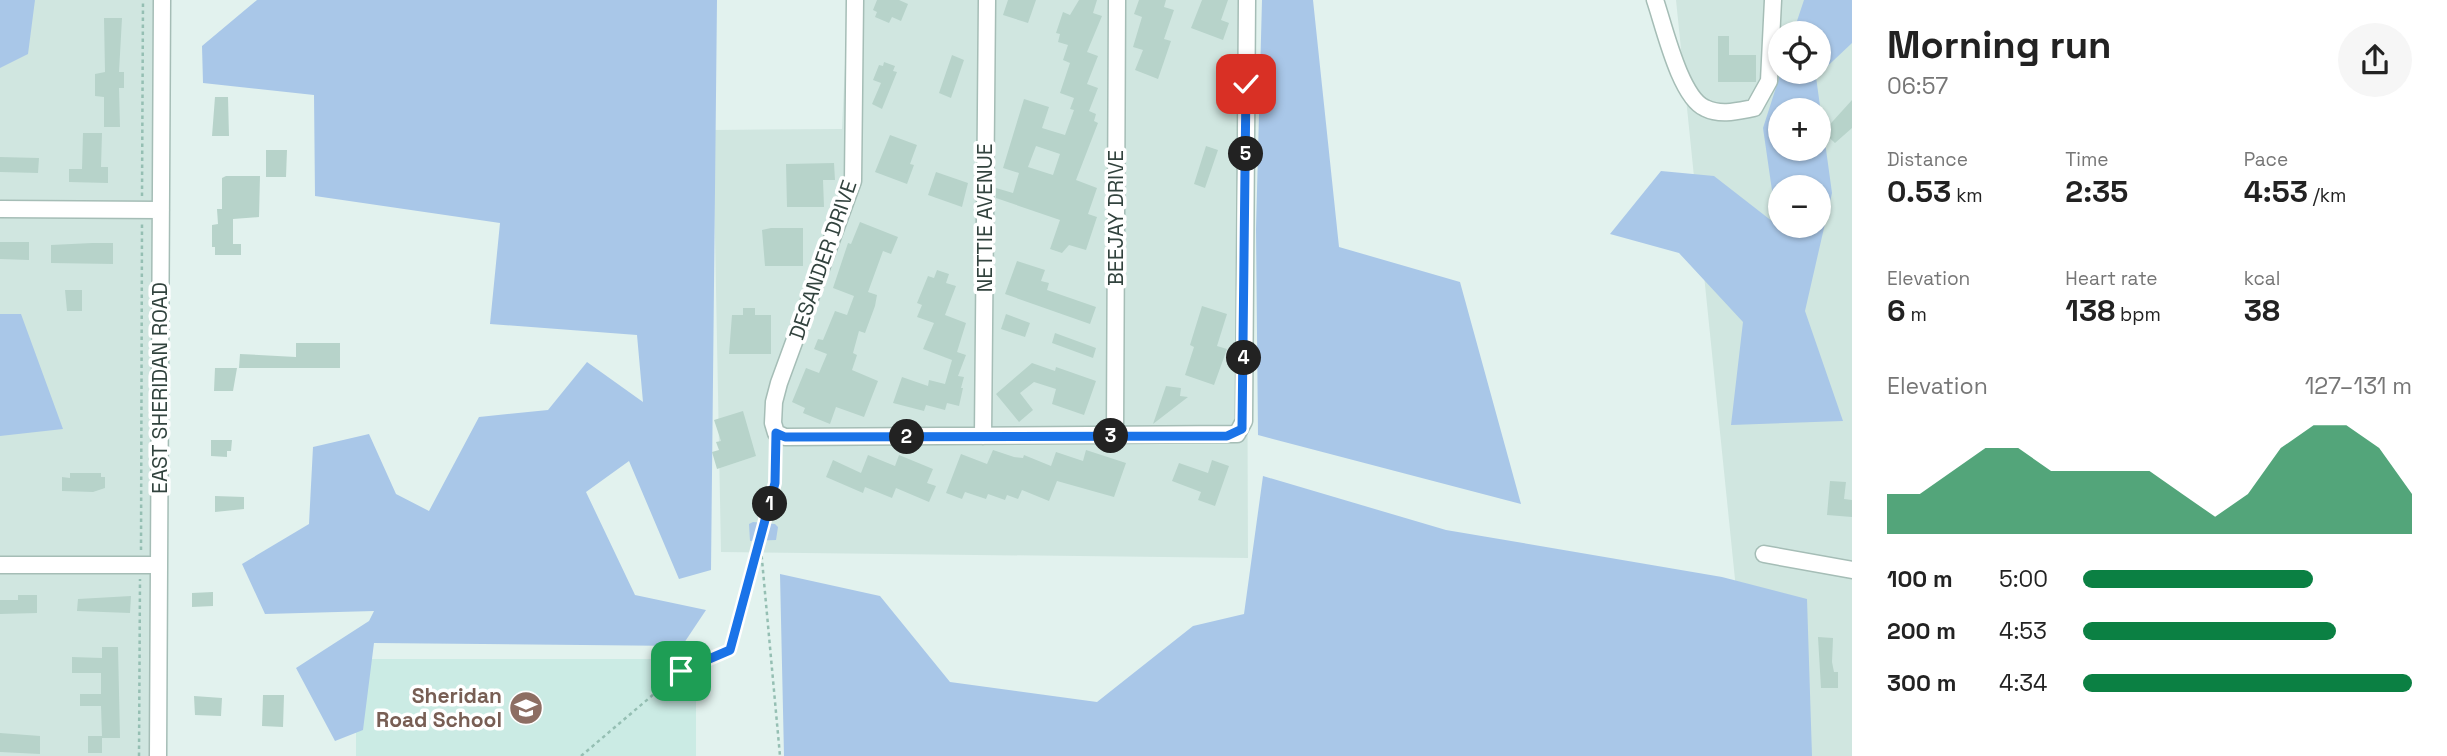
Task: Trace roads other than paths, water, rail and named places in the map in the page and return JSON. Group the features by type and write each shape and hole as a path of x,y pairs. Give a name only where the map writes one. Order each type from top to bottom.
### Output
{"street":[{"name":"EAST SHERIDAN ROAD","path":"158,756 162,0"},
{"name":"DESANDER DRIVE","path":"855,0 853,181 779,383 774,402 773,423 776,433 785,437 984,436"},
{"name":"NETTIE AVENUE","path":"984,436 987,0"},
{"name":"BEEJAY DRIVE","path":"1115,436 1117,0"},
{"path":"984,436 1237,434 1244,421 1247,0"},
{"path":"1655,0 1687,91 1704,108 1730,113 1754,108 1769,81 1773,0"},
{"path":"0,209 161,210"},
{"path":"1764,554 1852,570"},
{"path":"0,565 159,565"}],"place":[{"name":"Sheridan Road School","path":"526,708"}]}
